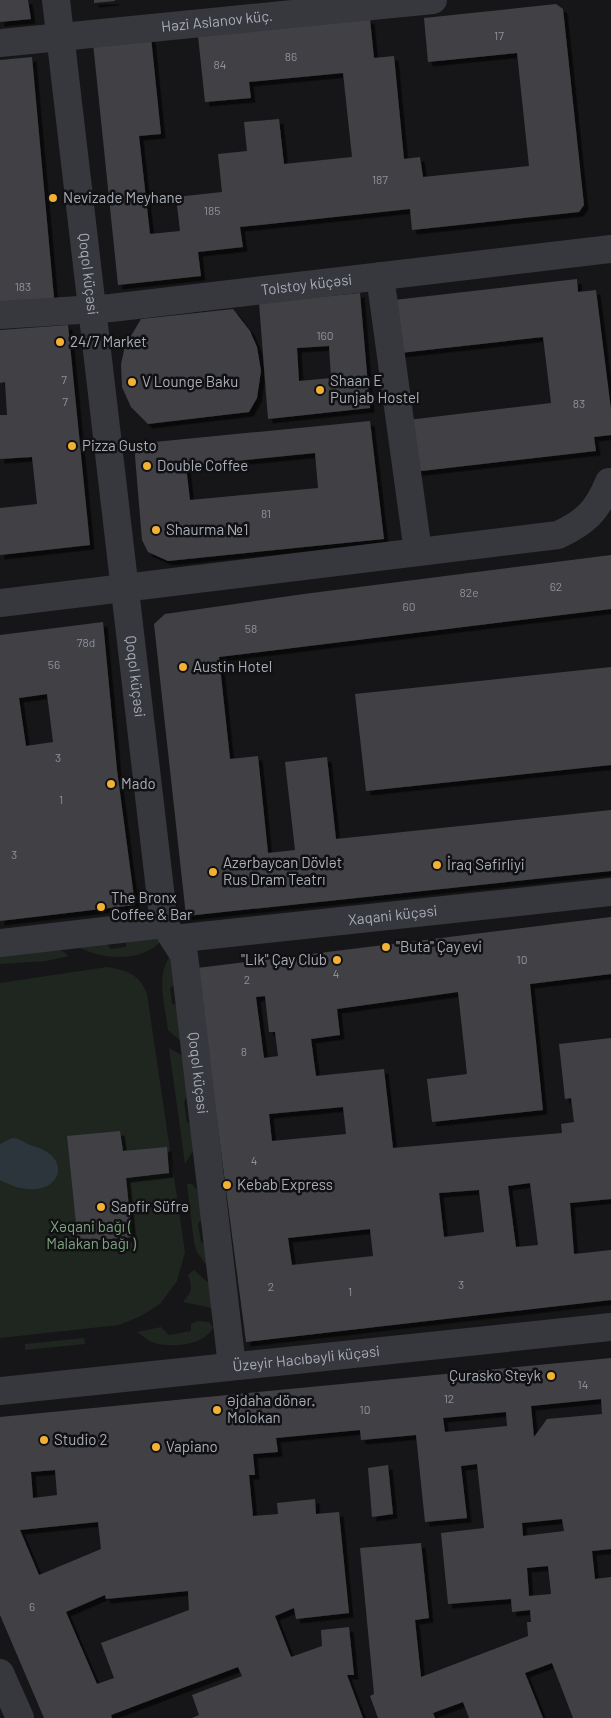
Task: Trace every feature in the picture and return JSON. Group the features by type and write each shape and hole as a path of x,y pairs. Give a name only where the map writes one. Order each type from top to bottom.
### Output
{"street":[{"name":"Qoqol küçəsi","path":"56,0 90,309 101,377 124,588 169,932 184,954 231,1356"},
{"name":"Həzi Aslanov küç.","path":"0,43 433,0"},
{"name":"Tolstoy küçəsi","path":"0,315 90,309 611,249"},
{"path":"380,276 418,552"},
{"path":"0,603 558,535 575,528 590,517 601,500 609,482"},
{"name":"Xaqani küçəsi","path":"0,943 350,921 611,892"},
{"name":"Üzeyir Hacıbəyli küçəsi","path":"0,1391 231,1356 611,1327"},
{"path":"2,1684 20,1718"}],"green space":[{"path":"146,934 162,940 144,953 133,956 121,957 97,954 77,946 107,944 111,949 126,947 126,939"},
{"path":"61,950 69,956 46,961 0,964 0,952"},
{"path":"176,950 177,983 170,988 172,1004 179,1005 184,1044 168,1030 162,987 165,967 169,958"},
{"name":"Xəqani bağı ( Malakan bağı )","path":"107,967 132,974 144,987 147,994 185,1252 177,1281 160,1304 141,1316 119,1325 0,1338 0,983"},
{"path":"169,1048 187,1058 192,1097 186,1098 184,1102 187,1122 194,1124 197,1144 185,1164"},
{"path":"187,1184 192,1184 200,1193 204,1220 198,1224 201,1242 209,1245 208,1267 197,1252 194,1243"},
{"path":"194,1270 212,1286 212,1308 183,1302 191,1290 188,1275"},
{"path":"197,1321 209,1322 213,1327 204,1338 181,1345 158,1344 137,1332 161,1327 169,1335 191,1331 191,1324"},
{"path":"84,1338 85,1344 25,1350 25,1344"}],"shaded area":[{"path":"12,1138 48,1152 56,1161 58,1170 55,1179 47,1186 35,1189 19,1188 0,1180 0,1144"}],"building":[{"path":"0,0 28,0 31,19 0,22"},
{"path":"94,0 115,0 115,1 94,3"},
{"path":"556,4 563,9 584,205 579,212 412,230 410,209 240,227 243,247 198,252 201,276 118,285 93,43 151,37 161,134 139,136 150,234 180,231 176,197 222,192 218,154 247,151 244,122 279,119 284,164 352,157 343,73 249,82 251,98 205,102 198,36 370,19 374,58 394,56 404,159 420,157 423,177 529,166 517,53 428,62 424,18"},
{"path":"32,57 54,298 0,303 0,60"},
{"path":"577,279 578,292 596,290 611,410 611,435 594,437 596,451 413,472 408,420 551,403 543,337 400,353 394,300"},
{"path":"360,293 370,408 268,419 259,303","holes":["329,346 331,378 299,381 297,348"]},
{"path":"233,309 250,331 257,347 261,371 257,398 249,412 148,424 131,407 122,387 121,364 125,346 141,319"},
{"path":"68,325 90,545 0,555 0,508 37,504 32,457 0,459 0,415 7,415 5,382 0,383 0,330"},
{"path":"370,421 384,539 168,561 148,552 142,540 134,444","holes":["315,453 318,488 190,500 186,466"]},
{"path":"611,555 611,609 219,657 230,759 258,756 268,853 295,850 285,762 327,757 336,839 611,810 611,871 186,916 154,624 165,614 304,594"},
{"path":"103,622 117,770 135,905 0,921 0,635","holes":["47,694 53,742 26,746 19,698"]},
{"path":"611,667 611,765 366,791 355,694"},
{"path":"611,917 611,974 530,984 543,1110 432,1122 427,1079 467,1074 458,992 337,1009 340,1035 311,1039 316,1076 384,1069 393,1148 562,1133 561,1124 574,1122 571,1098 565,1099 559,1044 611,1038 611,1199 570,1203 574,1254 611,1250 611,1300 246,1342 197,968","holes":["265,996 269,1032 275,1032 278,1056 264,1058 256,997","343,1107 346,1134 272,1141 269,1114","530,1183 538,1245 516,1247 508,1186","479,1190 484,1232 444,1237 439,1193","370,1229 373,1256 292,1265 288,1238"]},
{"name":"Sapfir Süfrə","path":"120,1131 123,1151 167,1147 169,1173 126,1178 132,1237 78,1242 67,1136"},
{"path":"611,1358 611,1549 592,1551 595,1579 611,1577 611,1718 573,1718 552,1663 525,1673 543,1718 469,1718 463,1702 433,1713 435,1718 378,1718 370,1696 374,1694 360,1548 421,1543 429,1618 415,1620 421,1677 528,1636 527,1622 531,1622 530,1610 512,1612 511,1599 448,1604 441,1533 484,1528 477,1464 461,1466 467,1518 425,1522 416,1435 361,1440 360,1430 276,1438 278,1452 253,1454 255,1475 249,1475 253,1516 278,1514 277,1503 315,1499 316,1514 339,1512 349,1613 296,1619 294,1608 275,1616 291,1657 322,1646 321,1630 349,1627 354,1675 347,1675 363,1718 192,1718 199,1715 192,1695 242,1676 238,1667 111,1715 112,1718 44,1718 0,1615 0,1417","holes":["601,1399 602,1414 547,1419 534,1437 531,1406","506,1412 507,1426 445,1432 443,1418","55,1470 57,1495 33,1498 31,1472","562,1519 564,1531 523,1536 522,1523","98,1522 101,1549 39,1575 20,1530","548,1566 551,1594 529,1596 527,1568","188,1591 189,1610 101,1643 114,1678 97,1684 66,1612 105,1595 106,1599"]},
{"path":"388,1465 393,1514 372,1517 368,1468"}],"place":[{"name":"Nevizade Meyhane","path":"53,198"},
{"name":"24/7 Market","path":"60,342"},
{"name":"V Lounge Baku","path":"132,382"},
{"name":"Shaan E Punjab Hostel","path":"320,390"},
{"name":"Pizza Gusto","path":"72,446"},
{"name":"Double Coffee","path":"147,466"},
{"name":"Shaurma №1","path":"156,530"},
{"name":"Austin Hotel","path":"183,667"},
{"name":"Mado","path":"111,784"},
{"name":"İraq Səfirliyi","path":"437,865"},
{"name":"Azərbaycan Dövlət Rus Dram Teatrı","path":"213,872"},
{"name":"The Bronx Coffee & Bar","path":"101,907"},
{"name":"\"Buta\" Çay evi","path":"386,947"},
{"name":"\"Lik\" Çay Club","path":"337,960"},
{"name":"Kebab Express","path":"227,1185"},
{"name":"Sapfir Süfrə","path":"101,1207"},
{"name":"Çurasko Steyk","path":"551,1376"},
{"name":"Əjdaha dönər. Molokan","path":"217,1410"},
{"name":"Studio 2","path":"44,1440"},
{"name":"Vapiano","path":"156,1447"}]}
